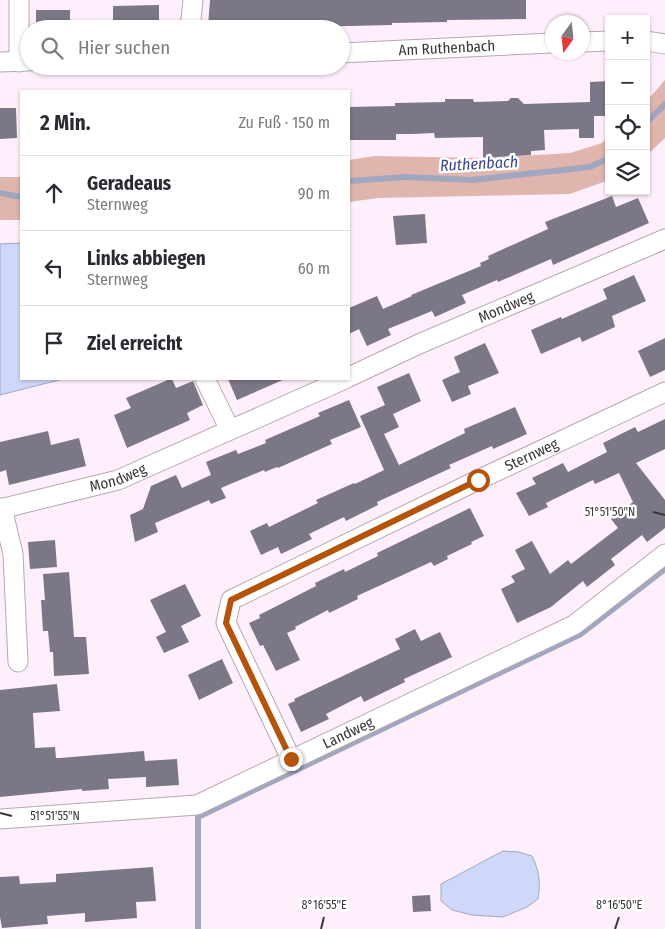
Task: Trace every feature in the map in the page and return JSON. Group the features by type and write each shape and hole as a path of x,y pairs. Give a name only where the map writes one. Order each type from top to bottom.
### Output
{"street":[{"path":"20,0 21,20"},
{"path":"191,20 193,0"},
{"path":"590,42 605,41"},
{"path":"650,42 665,44"},
{"name":"Am Ruthenbach","path":"350,53 545,43"},
{"path":"0,62 20,62"},
{"name":"Mondweg","path":"350,377 419,344 665,239"},
{"path":"206,380 230,430"},
{"name":"Mondweg","path":"18,662 13,554 1,509 118,480 343,380"},
{"name":"Sternweg","path":"291,759 226,623 231,600 665,392"},
{"name":"Landweg","path":"0,819 197,805 574,625 665,554"}],"shaded area":[{"path":"665,80 665,138 650,152 650,105 650,97"},
{"path":"605,140 605,181 570,194 378,198 350,202 350,160 374,156 487,158 570,153"},
{"path":"0,177 20,177 20,220 0,220"}],"water":[{"path":"20,243 20,380 59,380 0,395 0,244"},
{"path":"503,851 519,852 532,856 539,877 538,899 527,907 503,917 472,915 452,910 441,901 441,884"}],"building":[{"path":"210,0 526,0 526,19 447,20 447,22 350,26 350,20 209,20"},
{"path":"159,5 159,20 113,20 113,6"},
{"path":"36,10 70,10 70,20 36,20"},
{"path":"605,81 605,116 594,116 594,138 579,138 579,129 544,130 545,150 531,151 531,155 483,158 483,137 435,138 434,133 396,134 396,140 350,140 350,107 395,106 395,103 445,102 445,99 473,99 474,102 508,101 511,98 518,98 524,104 590,102 590,82"},
{"path":"0,108 16,108 17,138 0,139"},
{"path":"612,196 616,207 638,198 649,223 553,265 551,259 462,295 466,303 435,317 432,311 388,329 391,335 367,346 359,329 350,334 350,308 377,296 383,309 411,295 481,266 480,263 489,259 488,256 548,229 545,222"},
{"path":"425,214 427,243 396,245 393,216"},
{"path":"634,275 646,301 612,316 615,327 582,342 580,337 541,354 531,330 561,317 562,319 607,299 603,289"},
{"path":"665,338 665,370 650,377 638,351"},
{"path":"485,343 499,373 468,386 471,394 452,402 442,380 460,372 454,357"},
{"path":"409,373 421,401 393,414 399,427 384,434 399,465 465,433 464,429 515,407 527,434 493,449 492,446 449,465 451,468 377,502 378,505 346,521 344,517 309,534 312,539 281,554 278,547 261,555 250,531 267,523 269,527 318,503 316,500 384,470 360,416 385,405 377,387"},
{"path":"168,380 172,380 176,388 193,381 203,405 187,413 190,420 127,448 114,415 131,408 126,398"},
{"path":"228,380 283,380 237,400"},
{"path":"349,400 361,427 330,440 332,444 278,468 265,472 264,470 221,488 226,498 211,504 209,500 155,523 158,532 135,542 130,515 143,509 151,486 176,475 182,488 211,475 206,462 236,450 238,454 266,443 265,440 320,416 318,413"},
{"path":"665,419 665,449 636,463 665,500 665,528 647,542 642,535 611,559 615,565 587,587 583,581 551,607 517,623 501,589 515,582 511,576 525,569 515,550 532,541 550,574 568,560 571,564 618,528 611,519 633,502 619,473 595,484 593,480 546,503 548,507 529,516 516,493 536,484 532,478 563,463 568,472 607,452 603,443 635,427 638,432"},
{"path":"48,431 51,445 79,438 86,466 9,485 6,470 0,472 0,442"},
{"path":"470,508 484,536 447,556 448,559 434,566 431,562 357,596 358,599 329,613 328,610 295,627 296,629 287,633 300,660 276,671 263,645 260,646 249,623 260,618 259,615 316,586 315,583 344,569 345,572 378,556 377,553"},
{"path":"55,540 57,567 30,569 28,542"},
{"path":"69,572 74,637 86,637 89,674 54,676 53,652 50,652 48,631 43,631 41,600 45,600 43,574"},
{"path":"185,584 201,616 181,626 189,642 164,653 156,637 166,632 150,600"},
{"path":"415,629 421,641 440,632 452,657 404,679 405,682 364,702 361,696 326,714 329,719 301,732 288,704 295,701 294,699 400,649 395,639"},
{"path":"222,659 233,683 199,700 188,675"},
{"path":"57,684 60,711 33,713 35,748 55,747 56,758 144,751 145,761 177,759 179,785 146,787 146,777 108,779 109,789 82,791 82,789 0,797 0,690"},
{"path":"153,867 156,901 136,902 137,918 85,922 85,913 47,916 48,924 2,928 0,917 0,877 19,876 20,884 56,882 56,874"},
{"path":"430,895 431,911 413,912 412,896"}],"waterway":[{"name":"Ruthenbach","path":"650,119 665,104"},
{"name":"Ruthenbach","path":"350,181 405,177 472,180 590,167 605,160"},
{"name":"Ruthenbach","path":"0,193 20,197"},
{"path":"198,929 198,817 581,634 665,569"}],"route":[{"path":"291,759 226,623 231,600 478,480"}]}
